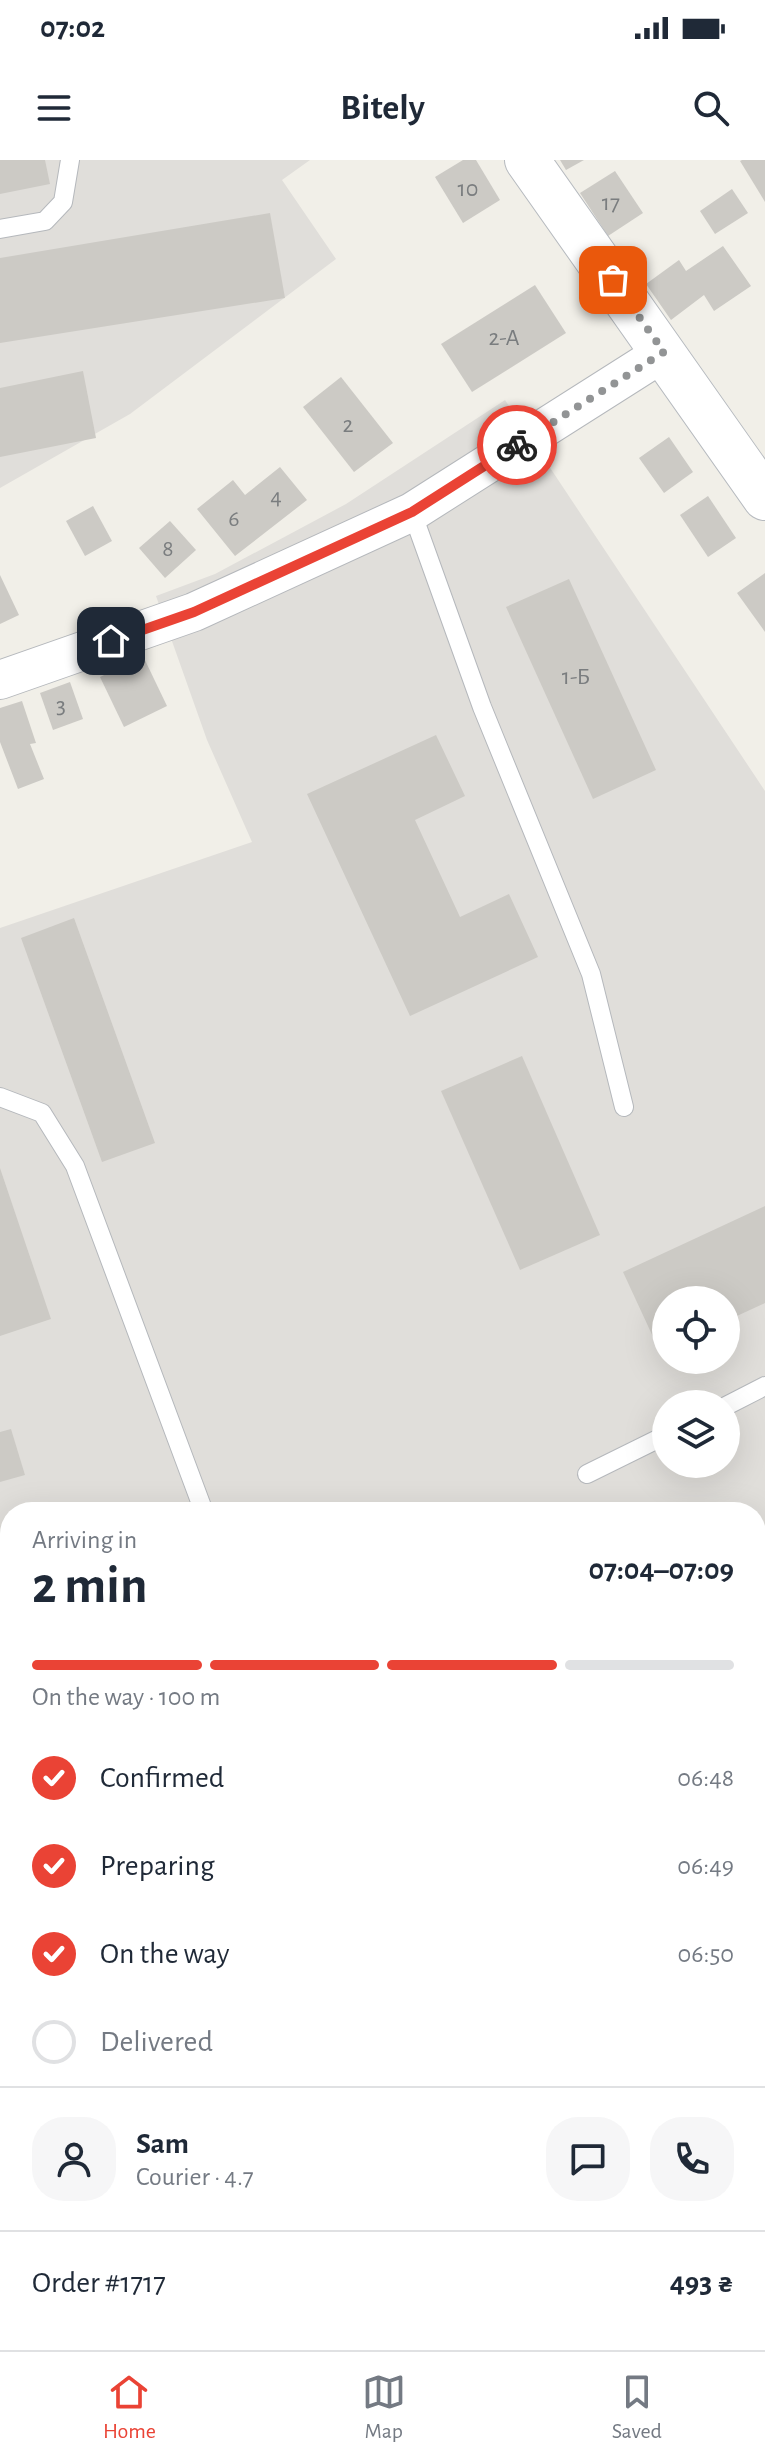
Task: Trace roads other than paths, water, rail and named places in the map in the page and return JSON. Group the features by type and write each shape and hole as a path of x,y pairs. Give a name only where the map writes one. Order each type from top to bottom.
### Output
{"street":[{"path":"527,160 765,498"},
{"path":"0,680 194,612 412,512 664,352"}],"lane":[{"path":"0,229 45,221 63,202 70,160"},
{"path":"412,512 482,707 591,974 624,1107"},
{"path":"0,1097 42,1113 75,1166 200,1502"},
{"path":"740,1399 765,1386"},
{"path":"587,1474 652,1442"}]}
